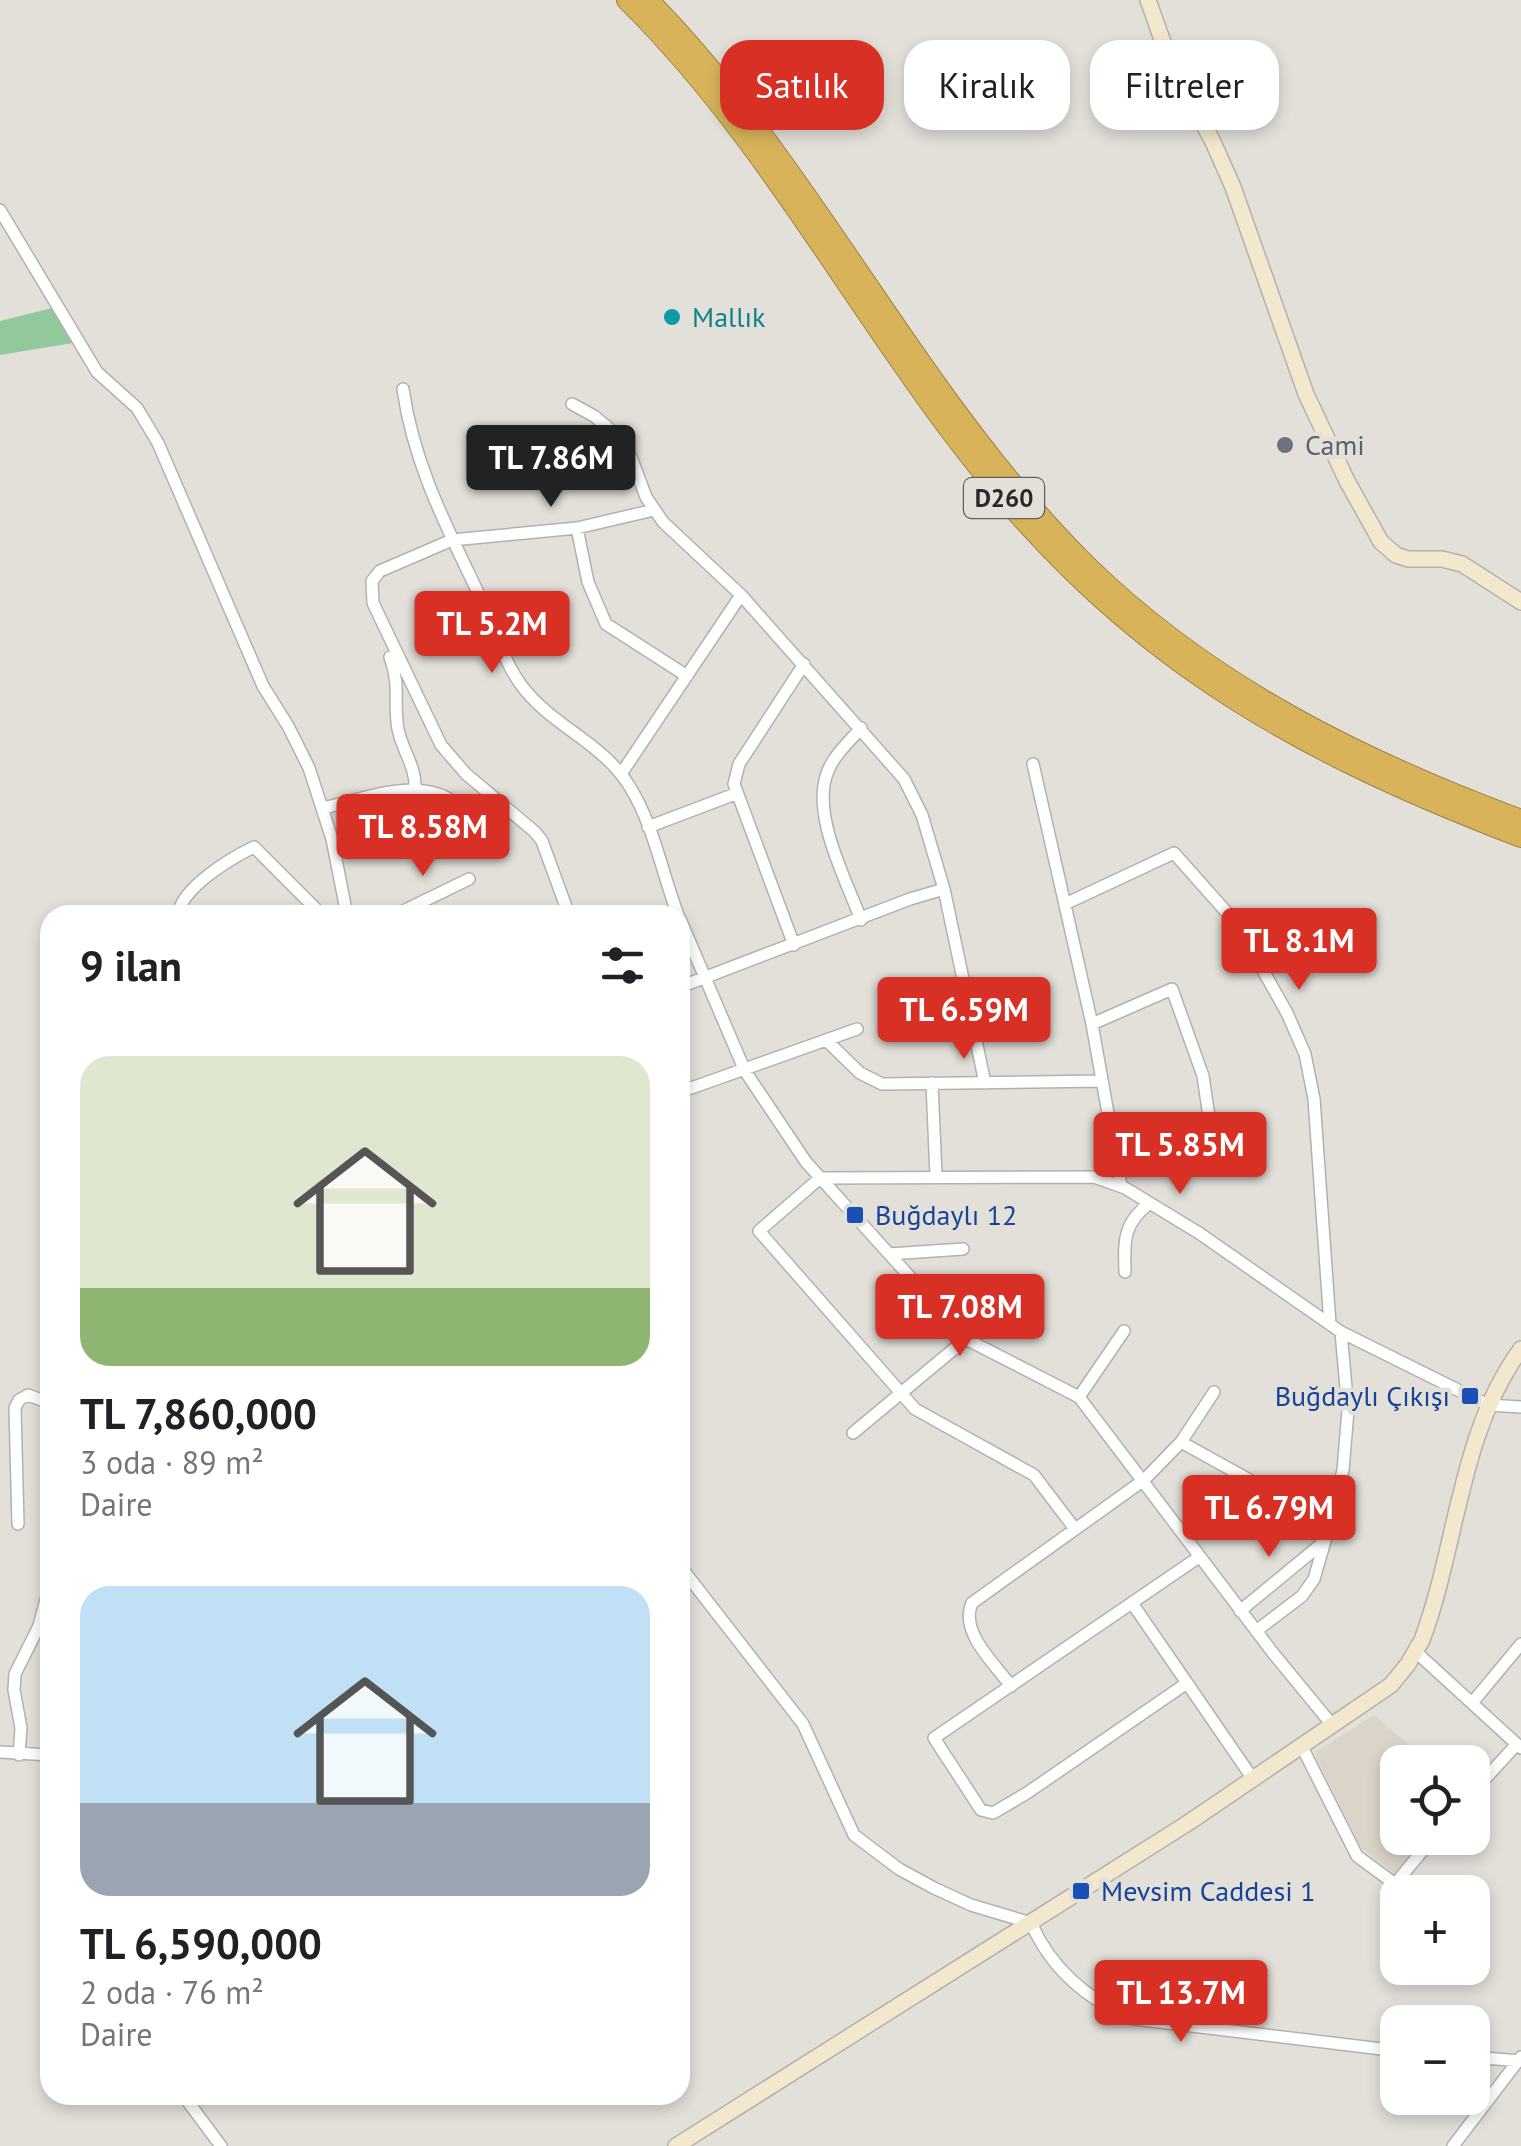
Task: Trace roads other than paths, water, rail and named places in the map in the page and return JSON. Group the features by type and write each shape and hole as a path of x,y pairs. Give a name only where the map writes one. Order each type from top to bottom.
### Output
{"highway":[{"name":"D260","path":"627,0 686,62 743,132 971,457 1092,592 1163,652 1264,719 1398,786 1521,837"},
{"name":"D260","path":"648,0 757,125 996,464 1037,514 1088,566 1174,641 1256,698 1358,752 1521,820"}],"street":[{"path":"1148,0 1178,80 1228,176 1305,391 1381,542 1408,559 1442,559 1462,564 1521,602"},
{"path":"0,210 97,372 128,398 152,431 264,686 299,746 323,808 344,905"},
{"path":"403,389 421,469 516,680 538,705 592,744 621,774 637,800 675,905"},
{"path":"572,404 604,424 624,444 654,510 672,534 740,594 897,768 922,816 944,890 986,1082"},
{"path":"565,905 542,840 448,754 389,640 372,599 374,577 380,570 452,540 577,528 654,510"},
{"path":"577,528 588,582 606,624 687,676"},
{"path":"621,774 740,594"},
{"path":"389,640 386,646 398,686 398,730 414,768 415,791"},
{"path":"794,945 736,794 734,777 804,664"},
{"path":"861,728 829,767 822,800 826,823 862,920"},
{"path":"1034,764 1092,1024 1120,1186"},
{"path":"323,808 404,790 444,795 461,808"},
{"path":"648,827 736,794"},
{"path":"181,905 184,897 229,860 254,847 312,905"},
{"path":"1065,904 1174,853 1238,924 1294,1026 1309,1069 1348,1410 1343,1470 1314,1579 1302,1596 1256,1632"},
{"path":"415,905 468,880"},
{"path":"690,982 910,899 944,890"},
{"path":"690,944 745,1071 775,1120 820,1178 966,1339 1079,1398 1256,1632 1333,1726"},
{"path":"1092,1024 1172,989 1203,1076 1216,1164"},
{"path":"690,1089 857,1029"},
{"path":"826,1040 874,1082 1102,1080"},
{"path":"932,1084 936,1176"},
{"path":"1075,1529 1034,1475 915,1409 759,1231 820,1178 1082,1175 1120,1186 1150,1203 1336,1328 1488,1405 1521,1407"},
{"path":"1126,1272 1124,1232 1150,1203"},
{"path":"890,1254 963,1249"},
{"path":"1079,1398 1124,1331"},
{"path":"853,1433 966,1339"},
{"path":"676,2146 1031,1924 1254,1780 1391,1685 1416,1652 1427,1626 1474,1443 1488,1405 1521,1349"},
{"path":"1011,1686 969,1628 969,1608 976,1599 1144,1480 1182,1442 1214,1392"},
{"path":"18,1524 15,1408 18,1400 28,1395 40,1399"},
{"path":"1182,1442 1329,1524"},
{"path":"1240,1611 1325,1541"},
{"path":"1186,1682 993,1813 981,1810 934,1738 1199,1557"},
{"path":"690,1579 803,1724 854,1835 900,1869 981,1909 1031,1924 1042,1947 1068,1978 1099,2002 1134,2019 1380,2049"},
{"path":"1132,1603 1254,1780"},
{"path":"19,1754 21,1728 15,1674 40,1622"},
{"path":"1472,1703 1521,1644"},
{"path":"1416,1652 1519,1746 1490,1775"},
{"path":"1302,1747 1357,1856 1395,1884 1419,1855"},
{"path":"0,1752 40,1755"},
{"path":"1490,2058 1521,2061"},
{"path":"1454,2146 1521,2061"},
{"path":"190,2105 221,2146"}],"place":[{"name":"Mallık","path":"672,317"},
{"name":"Cami","path":"1285,445"},
{"name":"Buğdaylı 12","path":"855,1215"},
{"name":"Buğdaylı Çıkışı","path":"1470,1396"},
{"name":"Mevsim Caddesi 1","path":"1081,1891"}]}
